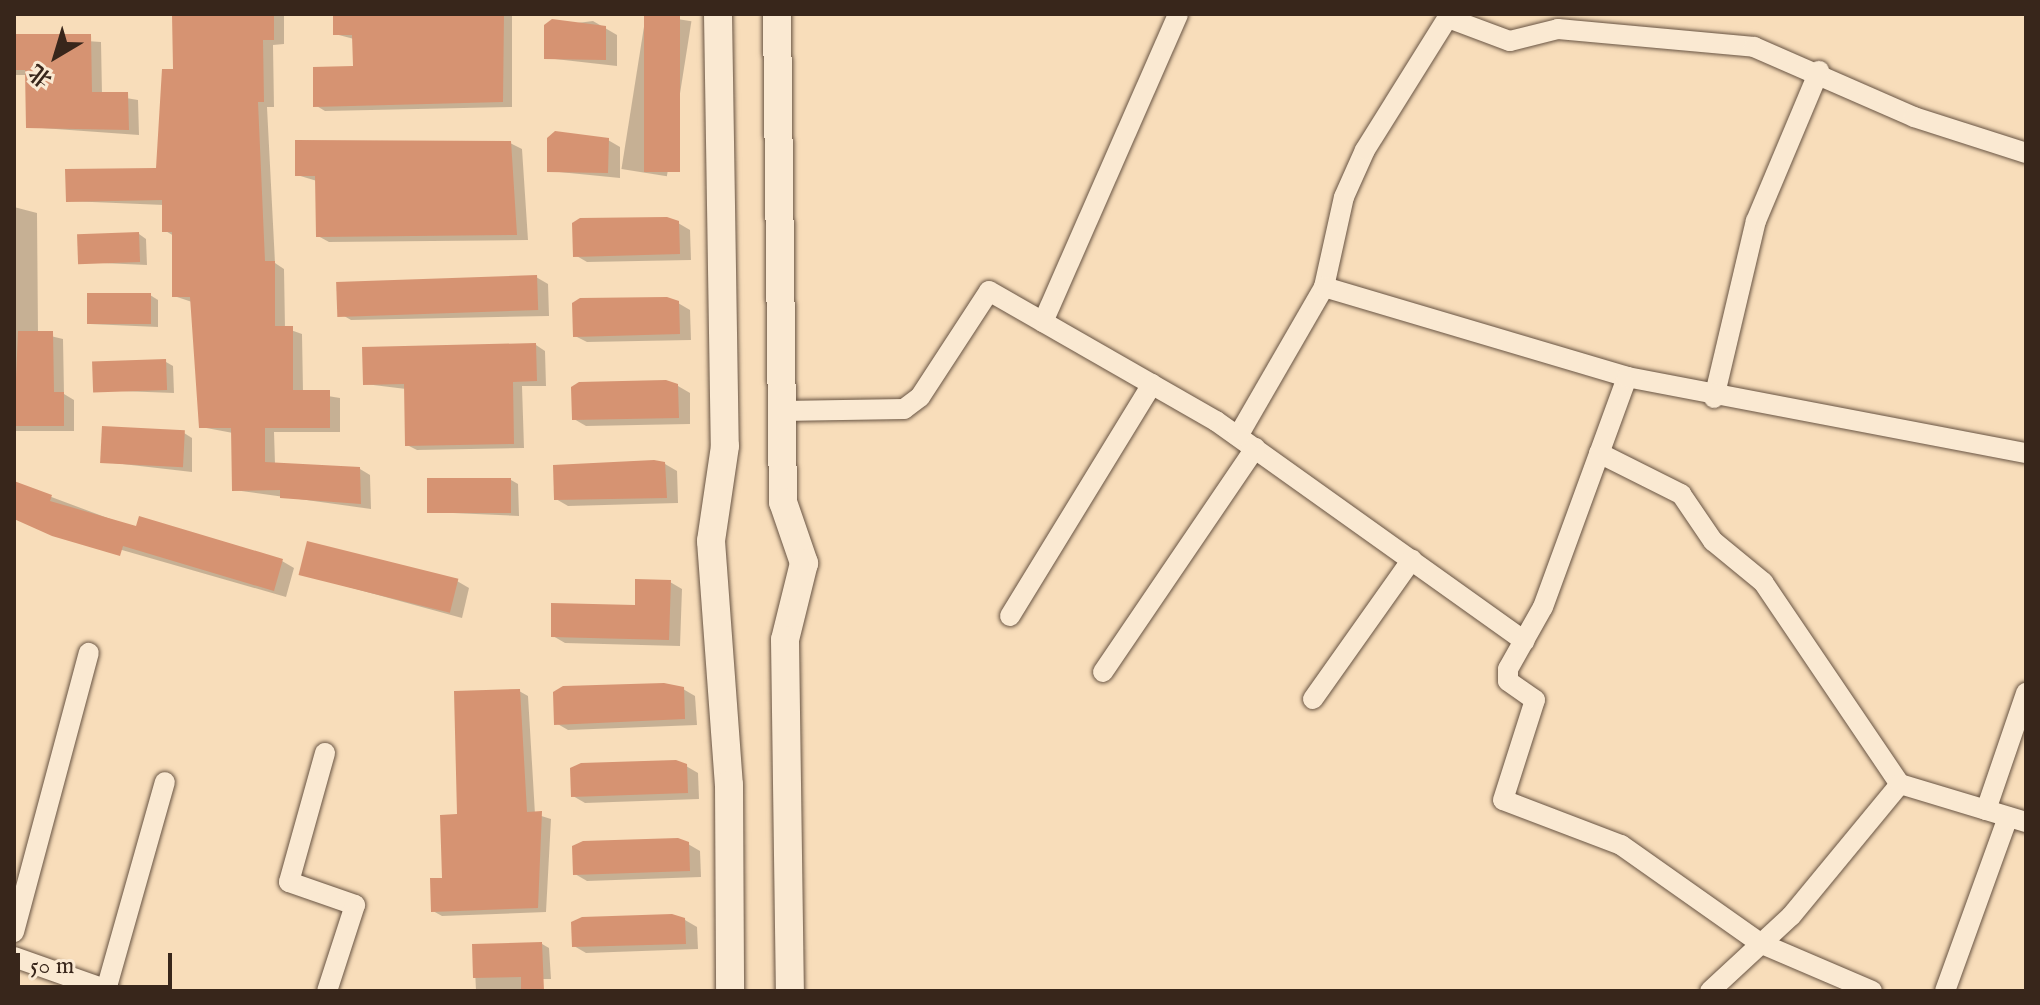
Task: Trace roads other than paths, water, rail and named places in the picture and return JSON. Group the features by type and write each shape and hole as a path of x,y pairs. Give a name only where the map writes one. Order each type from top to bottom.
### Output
{"street":[{"path":"718,14 725,446 711,541 729,785 730,991"},
{"path":"777,14 783,502 804,563 785,640 790,991"},
{"path":"1043,322 1178,14"},
{"path":"1103,672 1247,442 1324,287 1344,197 1365,150 1449,16 1510,41 1558,29 1754,47 1819,71 1914,117 2026,153"},
{"path":"1714,398 1756,221 1819,71"},
{"path":"1324,287 1627,377 1714,398 2026,453"},
{"path":"782,411 904,409 920,397 989,291 1247,442 1524,641"},
{"path":"1627,377 1508,681 1535,700 1503,800 1621,845 1760,943 1872,991"},
{"path":"1010,616 1152,384"},
{"path":"1599,453 1681,494 1713,541 1763,582 1900,784 2017,820 1945,991"},
{"path":"1313,699 1412,559"},
{"path":"14,932 89,653"},
{"path":"1986,810 2026,693"},
{"path":"325,753 289,882 355,905 327,991"},
{"path":"14,957 108,990 165,782"},
{"path":"1710,991 1760,943 1900,784"}]}
